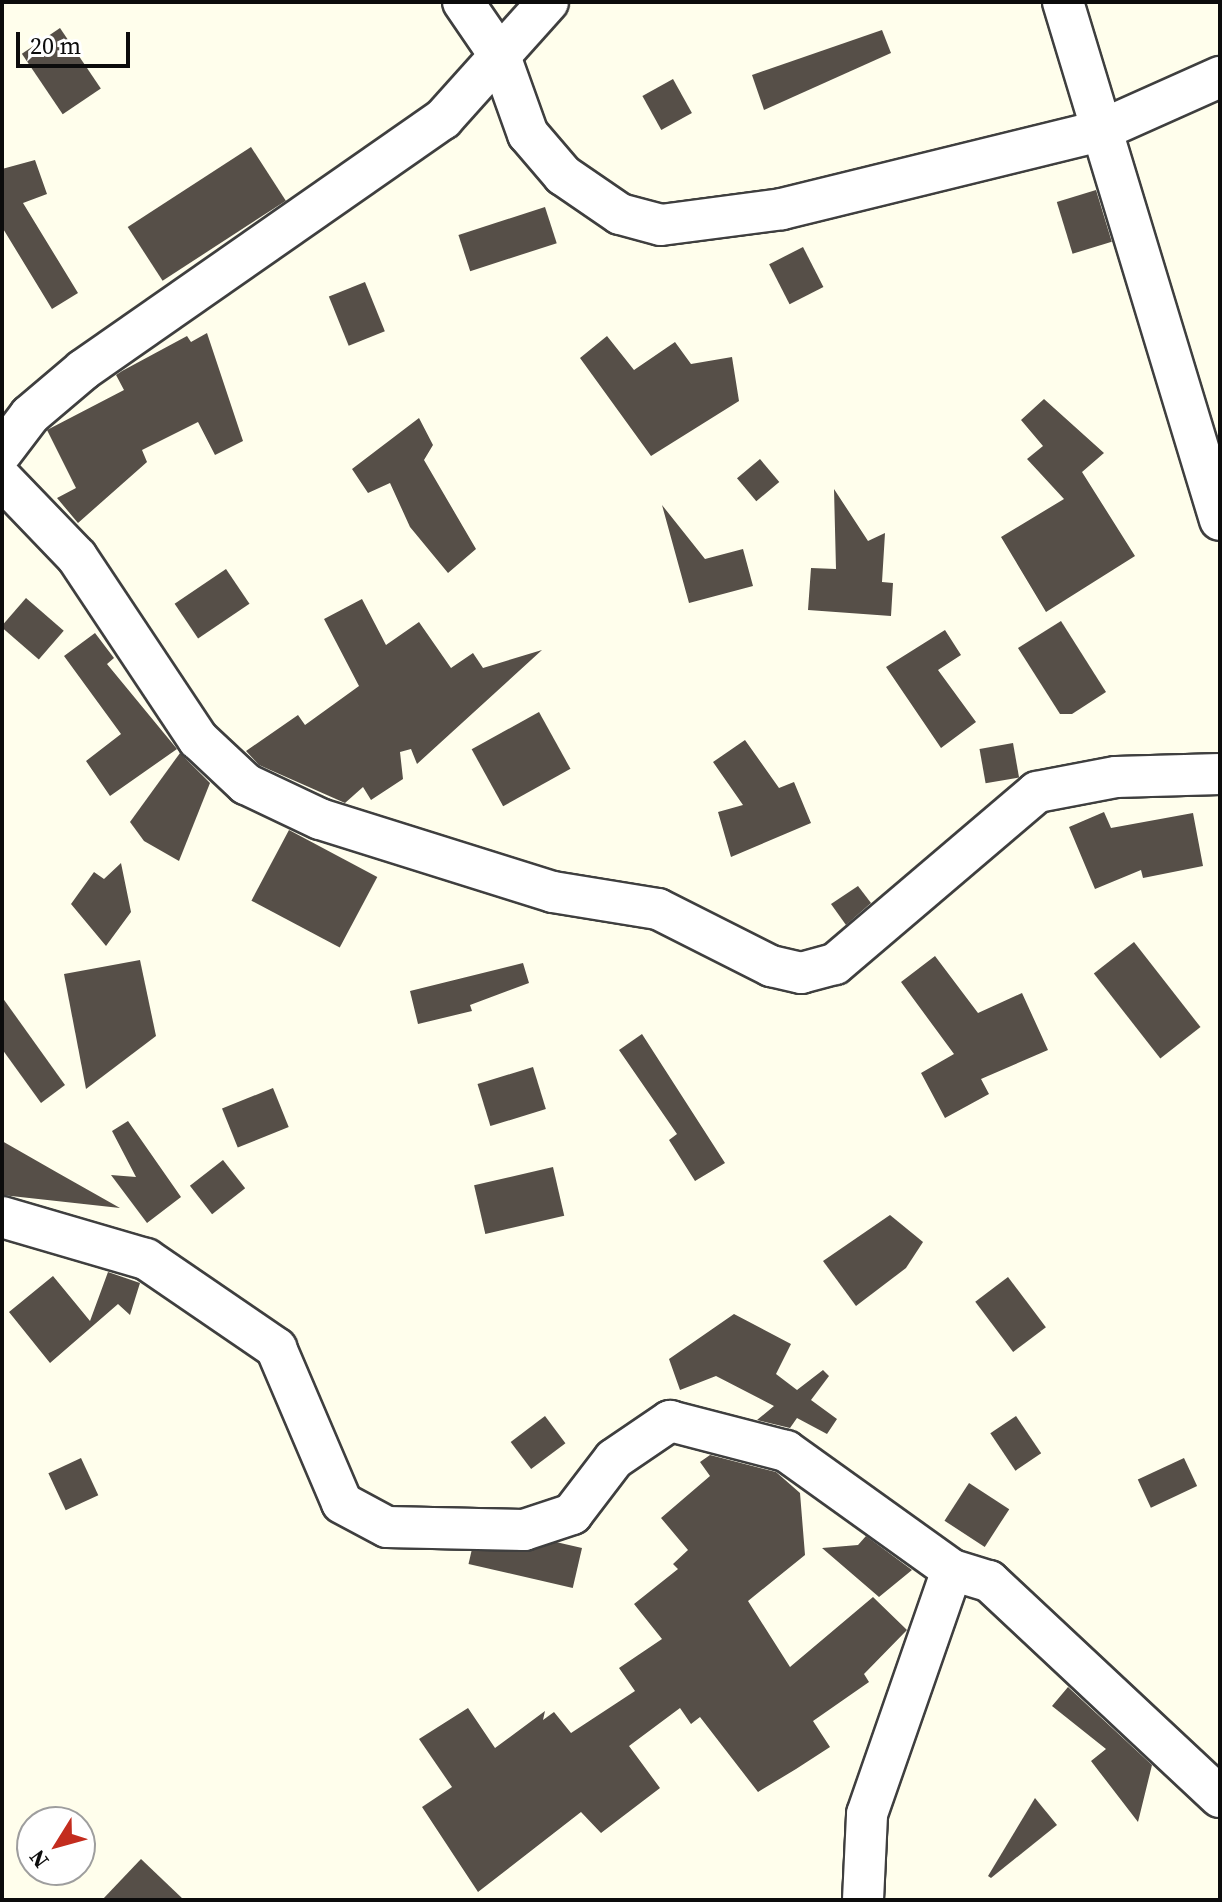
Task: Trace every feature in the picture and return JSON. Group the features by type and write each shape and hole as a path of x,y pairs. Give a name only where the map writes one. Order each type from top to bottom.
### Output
{"street":[{"path":"463,2 500,56 528,134 563,175 620,214 661,225 782,209 1099,131 1220,77"},
{"path":"2,452 30,415 83,370 385,166 443,119 548,2"},
{"path":"1063,2 1099,131 1220,520"},
{"path":"2,479 77,557 198,739 246,784 320,819 553,892 658,909 771,966 801,973 835,964 1037,792 1116,777 1220,774"},
{"path":"2,1217 146,1259 276,1348 342,1503 387,1527 524,1530 572,1514 614,1459 670,1421 786,1451 952,1570 989,1581 1220,1797"},
{"path":"863,1900 867,1814 952,1570"}],"building":[{"path":"60,28 101,89 63,114 22,54"},
{"path":"882,30 891,53 764,110 752,75"},
{"path":"673,79 692,113 661,130 642,96"},
{"path":"251,147 286,201 163,281 128,227"},
{"path":"35,160 47,194 23,203 78,293 52,309 2,227 2,169"},
{"path":"1096,190 1112,242 1073,254 1057,202"},
{"path":"545,207 557,243 470,271 458,235"},
{"path":"803,247 823,287 790,304 769,264"},
{"path":"365,282 385,331 349,346 329,297"},
{"path":"207,333 243,441 215,455 198,422 142,450 147,462 78,523 57,498 76,488 47,430 124,390 116,375 122,371 187,336 191,342"},
{"path":"607,336 634,370 675,342 691,364 732,357 739,401 651,456 580,358"},
{"path":"1044,399 1104,453 1082,472 1135,556 1046,612 1001,537 1064,499 1027,459 1043,446 1021,420"},
{"path":"419,418 433,445 424,460 476,549 448,573 410,527 390,483 368,493 352,469"},
{"path":"760,459 779,482 756,501 737,478"},
{"path":"834,489 868,541 885,533 882,582 893,583 891,616 808,610 811,568 836,569"},
{"path":"662,505 705,559 743,549 753,586 689,603"},
{"path":"226,569 249,604 198,638 175,604"},
{"path":"26,598 64,631 39,659 2,627"},
{"path":"362,599 386,645 419,622 451,668 473,653 483,668 542,650 417,764 411,749 400,752 403,779 371,800 363,787 345,803 259,765 246,751 298,715 305,725 359,686 324,619"},
{"path":"1061,621 1106,692 1072,714 1060,714 1018,648"},
{"path":"945,630 961,655 938,670 976,722 941,748 886,667"},
{"path":"95,633 114,658 107,664 177,749 110,796 86,761 121,734 64,656"},
{"path":"539,712 571,769 503,806 472,749"},
{"path":"745,740 779,788 794,782 811,823 731,857 718,812 743,805 713,762"},
{"path":"1013,743 1019,777 986,783 980,749"},
{"path":"180,753 210,783 179,861 144,841 130,822"},
{"path":"1104,812 1111,828 1193,813 1203,866 1143,878 1141,870 1095,889 1069,827"},
{"path":"289,830 377,877 340,948 251,901"},
{"path":"121,863 131,912 106,946 71,904 94,872 104,879"},
{"path":"858,886 871,903 846,925 831,904"},
{"path":"1134,942 1200,1027 1160,1059 1094,973"},
{"path":"935,956 978,1013 1022,993 1048,1050 981,1079 989,1094 945,1118 921,1073 954,1054 901,982"},
{"path":"140,960 156,1036 86,1089 64,974"},
{"path":"523,963 529,983 470,1005 472,1011 418,1024 410,991"},
{"path":"2,997 65,1085 41,1103 2,1049"},
{"path":"642,1034 725,1163 695,1181 669,1140 677,1134 619,1050"},
{"path":"533,1067 546,1109 490,1126 478,1084"},
{"path":"273,1088 289,1127 238,1148 222,1109"},
{"path":"128,1121 181,1197 147,1223 111,1175 136,1177 112,1131"},
{"path":"2,1141 58,1173 120,1208 2,1195"},
{"path":"223,1160 245,1188 212,1214 190,1186"},
{"path":"553,1167 564,1216 485,1234 474,1185"},
{"path":"890,1215 923,1242 906,1268 856,1306 823,1261"},
{"path":"108,1272 140,1283 130,1315 118,1304 50,1363 9,1312 53,1276 90,1321"},
{"path":"1008,1277 1046,1327 1013,1352 975,1302"},
{"path":"734,1314 791,1344 776,1374 797,1390 823,1370 829,1376 811,1400 837,1419 827,1434 797,1418 790,1428 757,1420 774,1406 716,1376 680,1390 669,1359"},
{"path":"545,1416 565,1443 531,1469 511,1442"},
{"path":"1016,1416 1041,1453 1015,1471 990,1433"},
{"path":"710,1455 776,1472 800,1493 805,1555 748,1601 790,1667 873,1597 907,1630 864,1674 869,1682 813,1721 830,1747 796,1769 758,1792 700,1717 691,1724 680,1708 629,1746 660,1788 601,1833 581,1812 478,1892 422,1807 452,1787 419,1739 468,1708 495,1748 545,1711 543,1720 554,1712 571,1733 635,1691 619,1668 662,1639 634,1604 678,1569 673,1564 688,1550 661,1518 710,1476 700,1462"},
{"path":"81,1458 98,1495 66,1510 48,1473"},
{"path":"1184,1458 1197,1486 1151,1508 1138,1480"},
{"path":"969,1483 1009,1509 985,1547 944,1521"},
{"path":"478,1524 582,1548 573,1588 469,1564"},
{"path":"866,1536 912,1570 879,1597 822,1548 858,1545"},
{"path":"1068,1687 1152,1765 1138,1822 1091,1761 1106,1749 1052,1706"},
{"path":"1035,1798 1057,1825 991,1878 988,1876"},
{"path":"141,1859 184,1900 102,1900"}]}
